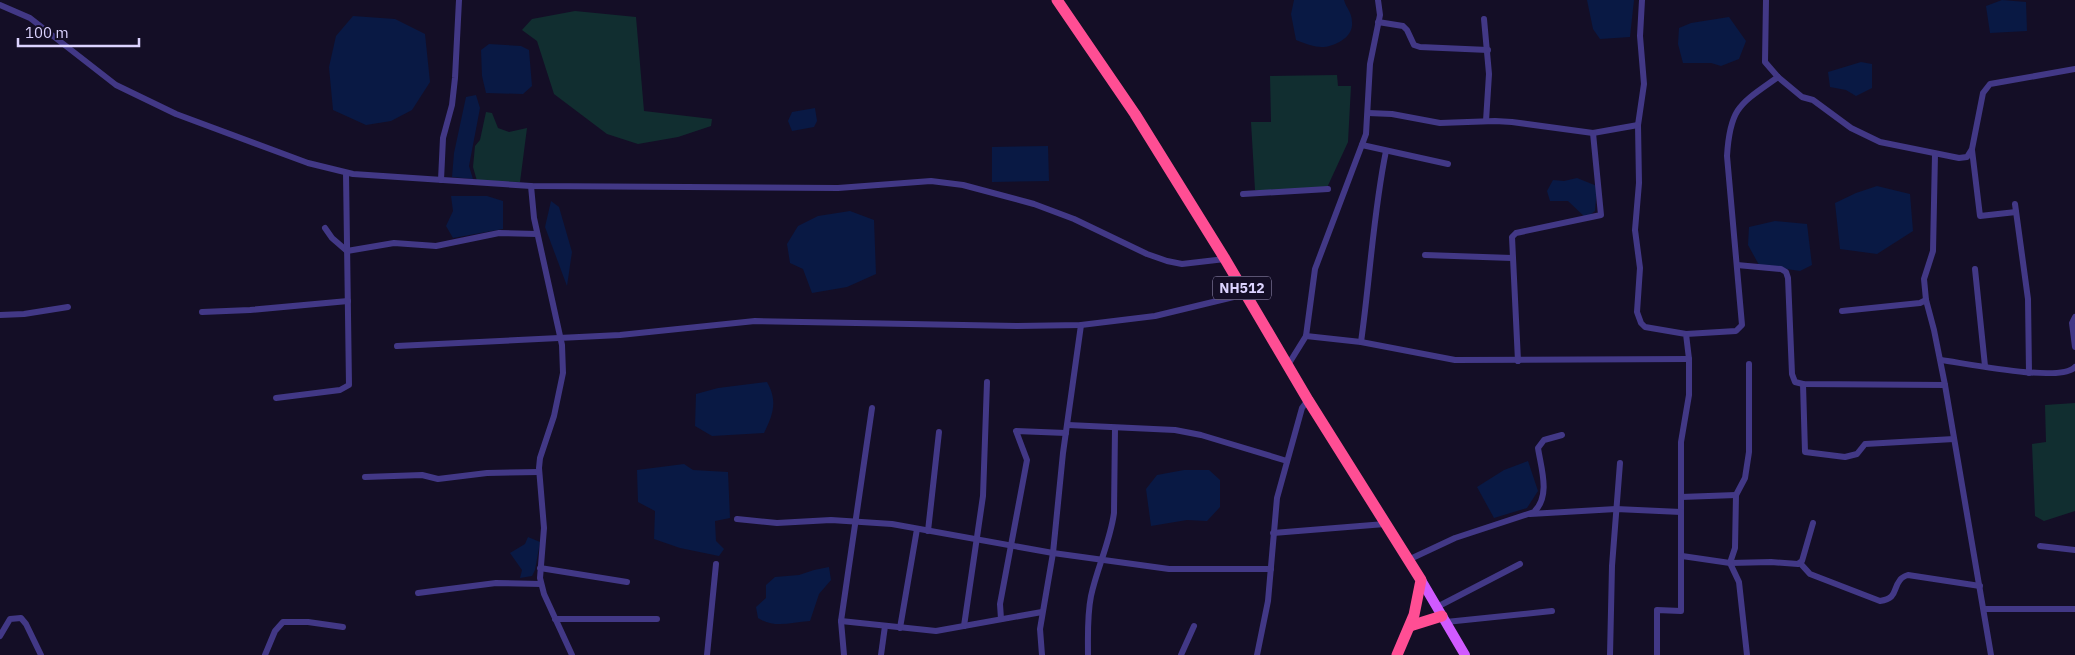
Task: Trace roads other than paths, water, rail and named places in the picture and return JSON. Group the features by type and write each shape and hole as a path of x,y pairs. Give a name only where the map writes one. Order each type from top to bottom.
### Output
{"highway":[{"name":"NH512","path":"1057,0 1135,114 1225,259 1308,400 1421,580"},
{"path":"1397,655 1410,626 1421,580"},
{"path":"1410,626 1441,615"}],"main road":[{"path":"1421,580 1465,655"}],"street":[{"path":"441,180 444,138 452,105 455,78 460,0"},
{"path":"1288,366 1306,336 1316,269 1366,134 1370,64 1378,22 1378,0"},
{"path":"1642,0 1640,36 1644,84 1638,125 1639,183 1635,230 1640,268 1638,318 1645,326 1686,334 1736,331 1741,328 1743,322 1727,156 1729,133 1733,118 1740,107 1750,97 1778,77"},
{"path":"1766,0 1764,57 1767,66 1802,97 1824,106 1866,136 1880,142 1963,158 1970,154 1972,149 1983,93 1990,84 2075,68"},
{"path":"0,5 30,18 116,85 130,93 176,114 291,157 346,173 531,186 838,188 931,180 963,185 1034,204 1074,219 1167,262 1182,264 1225,259"},
{"path":"1484,19 1489,74 1486,121"},
{"path":"1378,22 1403,26 1414,45 1420,47 1488,50"},
{"path":"1368,113 1392,114 1440,124 1486,121 1512,122 1593,133 1638,125"},
{"path":"1518,361 1512,237 1516,232 1601,216 1593,133"},
{"path":"1362,145 1448,164"},
{"path":"1972,149 1980,216 2016,212"},
{"path":"1361,342 1370,284 1378,193 1386,151"},
{"path":"1935,154 1934,252 1924,278 1926,300 1941,360 1984,609 1990,655"},
{"path":"276,398 340,390 349,385 346,173"},
{"path":"531,186 537,234 560,338 563,373 554,416 540,458 539,472 544,528 540,568 541,584 572,655"},
{"path":"1244,194 1328,189"},
{"path":"2015,204 2028,299 2029,373"},
{"path":"325,228 332,238 347,251"},
{"path":"347,251 394,243 436,246 499,233 537,234"},
{"path":"1425,255 1512,258"},
{"path":"1737,265 1781,269 1786,272 1788,278 1792,374 1795,382 1803,384 1945,385"},
{"path":"1975,269 1985,366"},
{"path":"397,346 620,335 756,320 1017,326 1081,325 1155,316 1246,294"},
{"path":"1842,310 1920,303 1926,300"},
{"path":"202,312 250,310 348,301"},
{"path":"0,316 68,307"},
{"path":"2075,317 2072,323 2075,346"},
{"path":"1042,655 1040,629 1042,612 1053,553 1066,433 1081,325"},
{"path":"1657,655 1657,610 1681,611 1681,442 1689,395 1689,359 1686,334"},
{"path":"1306,336 1361,342 1455,360 1689,359"},
{"path":"1941,360 2029,373 2066,372 2075,367"},
{"path":"1747,655 1739,582 1730,563 1736,548 1736,496 1746,478 1749,452 1749,364"},
{"path":"964,626 983,496 987,382"},
{"path":"1803,384 1805,452 1845,457 1857,454 1865,444 1954,439"},
{"path":"1257,655 1268,601 1277,498 1302,408 1308,400"},
{"path":"844,655 841,621 872,408"},
{"path":"1068,426 1175,430 1201,435 1288,461"},
{"path":"1088,655 1089,608 1114,513 1115,428"},
{"path":"1001,619 1000,604 1027,460 1016,431 1066,433"},
{"path":"928,530 939,432"},
{"path":"1408,560 1454,538 1529,514 1538,508 1543,494 1544,479 1538,448 1544,440 1562,435"},
{"path":"1610,655 1612,566 1620,463"},
{"path":"365,477 422,475 438,479 488,473 539,472"},
{"path":"1681,497 1736,496"},
{"path":"1529,514 1542,515 1616,510 1681,512"},
{"path":"738,519 777,523 830,520 892,524 1053,553 1169,569 1270,569"},
{"path":"1800,563 1814,523"},
{"path":"1273,533 1386,524"},
{"path":"900,628 917,529"},
{"path":"2040,546 2075,550"},
{"path":"1682,556 1730,563 1800,563 1810,574 1880,601 1894,595 1900,580 1908,575 1980,586"},
{"path":"707,655 716,564"},
{"path":"1441,615 1520,564"},
{"path":"540,568 627,582"},
{"path":"418,593 496,583 541,584"},
{"path":"1984,609 2075,609"},
{"path":"1441,615 1552,610"},
{"path":"841,621 936,631 1042,612"},
{"path":"0,636 10,619 21,618 26,624 41,655"},
{"path":"555,618 657,619"},
{"path":"265,655 275,631 283,622 308,622 343,627"},
{"path":"882,655 885,626"},
{"path":"1181,655 1194,626"}],"water":[{"path":"1294,0 1344,0 1352,19 1350,33 1341,41 1324,47 1296,40 1291,14"},
{"path":"1587,0 1634,0 1630,37 1600,39 1593,29"},
{"path":"2002,0 2026,2 2027,31 1990,33 1986,6"},
{"path":"353,16 395,19 425,34 430,82 412,110 391,121 366,125 333,110 329,67 336,36"},
{"path":"1729,17 1746,41 1739,59 1721,66 1711,63 1683,63 1678,44 1679,28 1691,23"},
{"path":"489,44 521,46 529,50 532,86 523,94 486,93 482,76 481,50"},
{"path":"1861,62 1872,64 1872,88 1856,96 1846,90 1830,87 1828,72"},
{"path":"476,95 480,108 469,166 473,179 452,177 454,153 466,97"},
{"path":"815,108 817,121 814,127 792,131 788,121 792,112"},
{"path":"1048,146 1049,181 992,182 992,147"},
{"path":"1577,178 1597,186 1595,211 1586,218 1568,201 1550,201 1547,191 1553,180 1564,181"},
{"path":"1877,186 1910,194 1913,231 1877,254 1840,249 1835,203"},
{"path":"451,196 487,196 503,201 503,229 453,238 446,226 453,211"},
{"path":"551,201 559,207 572,252 567,286 545,227"},
{"path":"850,211 874,220 876,274 847,287 812,293 803,269 790,263 787,244 798,226 818,216"},
{"path":"1775,221 1807,224 1812,265 1800,271 1759,265 1748,245 1749,227"},
{"path":"767,382 772,396 773,408 764,433 712,436 695,426 696,394 718,388"},
{"path":"1528,461 1538,491 1527,508 1494,518 1477,487 1504,470"},
{"path":"684,464 693,470 728,472 730,518 715,521 716,541 724,549 719,556 680,548 654,539 655,511 638,502 637,470"},
{"path":"1184,470 1209,470 1220,480 1220,507 1207,521 1187,520 1151,526 1146,489 1157,475"},
{"path":"528,537 540,542 535,570 532,576 520,578 522,570 510,553 525,544"},
{"path":"829,567 831,580 819,594 810,621 777,624 758,618 756,607 766,598 766,585 775,577 799,575"}]}
